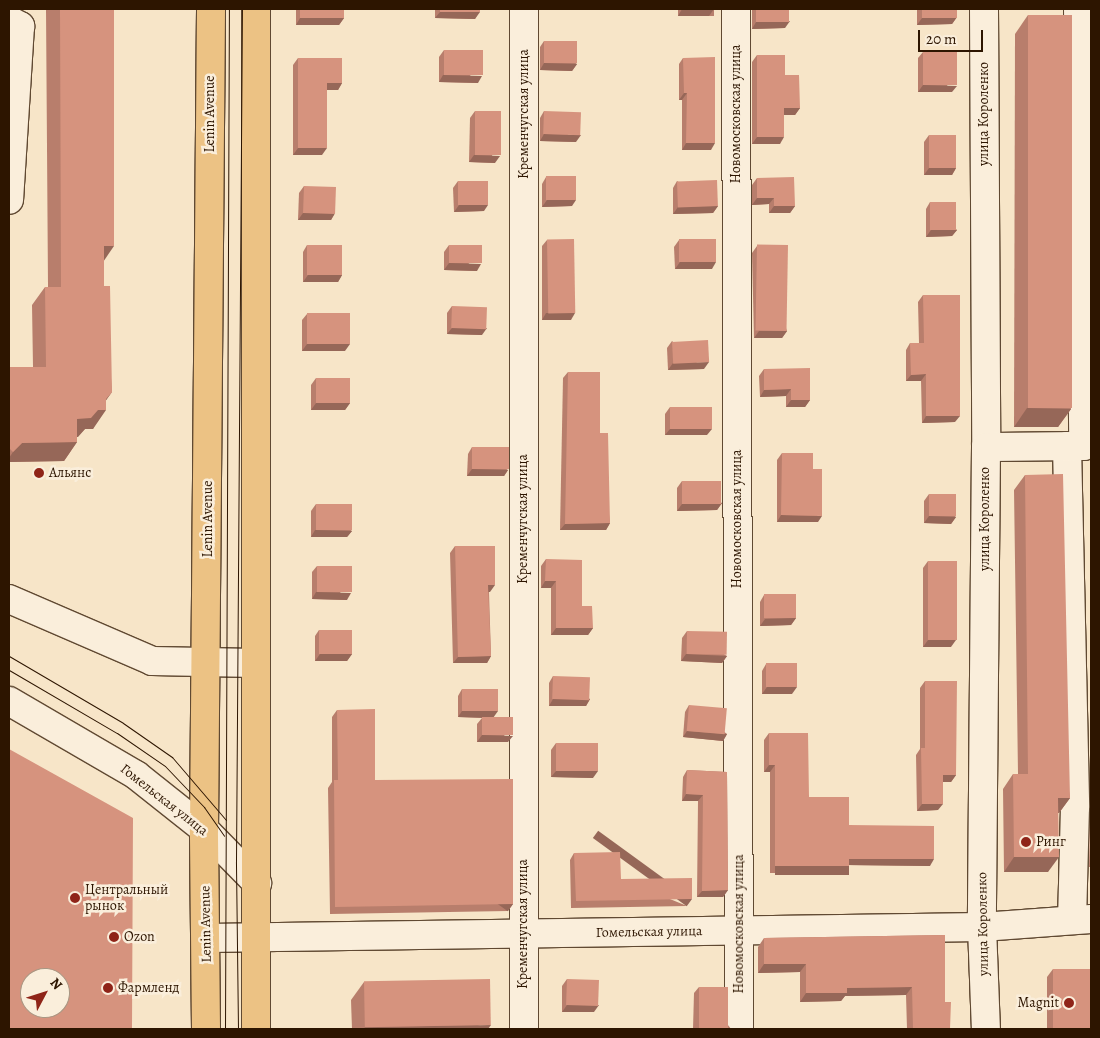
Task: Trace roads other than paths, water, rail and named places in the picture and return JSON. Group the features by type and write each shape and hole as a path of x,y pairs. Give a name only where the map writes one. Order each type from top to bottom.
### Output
{"main road":[{"name":"Lenin Avenue","path":"206,1029 207,938 204,829 207,662 211,9"},
{"path":"256,9 256,1029"}],"street":[{"name":"Кременчугская улица","path":"524,9 522,934 524,1029"},
{"name":"Новомосковская улица","path":"736,9 739,1029"},
{"name":"улица Короленко","path":"984,9 986,447 982,927 986,1029"},
{"path":"1078,9 1087,296 1080,446 1083,807 1081,918"},
{"path":"9,20 20,26 9,200"},
{"path":"986,447 1080,446"},
{"path":"9,599 152,661 255,663"},
{"name":"Гомельская улица","path":"9,701 136,775 204,829 257,883"},
{"name":"Гомельская улица","path":"207,938 982,927 1081,918"}],"tram line":[{"path":"225,1029 229,9"},
{"path":"238,1029 236,861 242,9"},
{"path":"9,656 123,723 172,757 226,820"},
{"path":"9,670 117,733 165,766 204,807 224,836"}],"place":[{"name":"Альянс","path":"39,473"},
{"name":"Ринг","path":"1026,842"},
{"name":"Центральный рынок","path":"75,898"},
{"name":"Ozon","path":"114,937"},
{"name":"Фармленд","path":"108,988"},
{"name":"Magnit","path":"1069,1003"}]}
